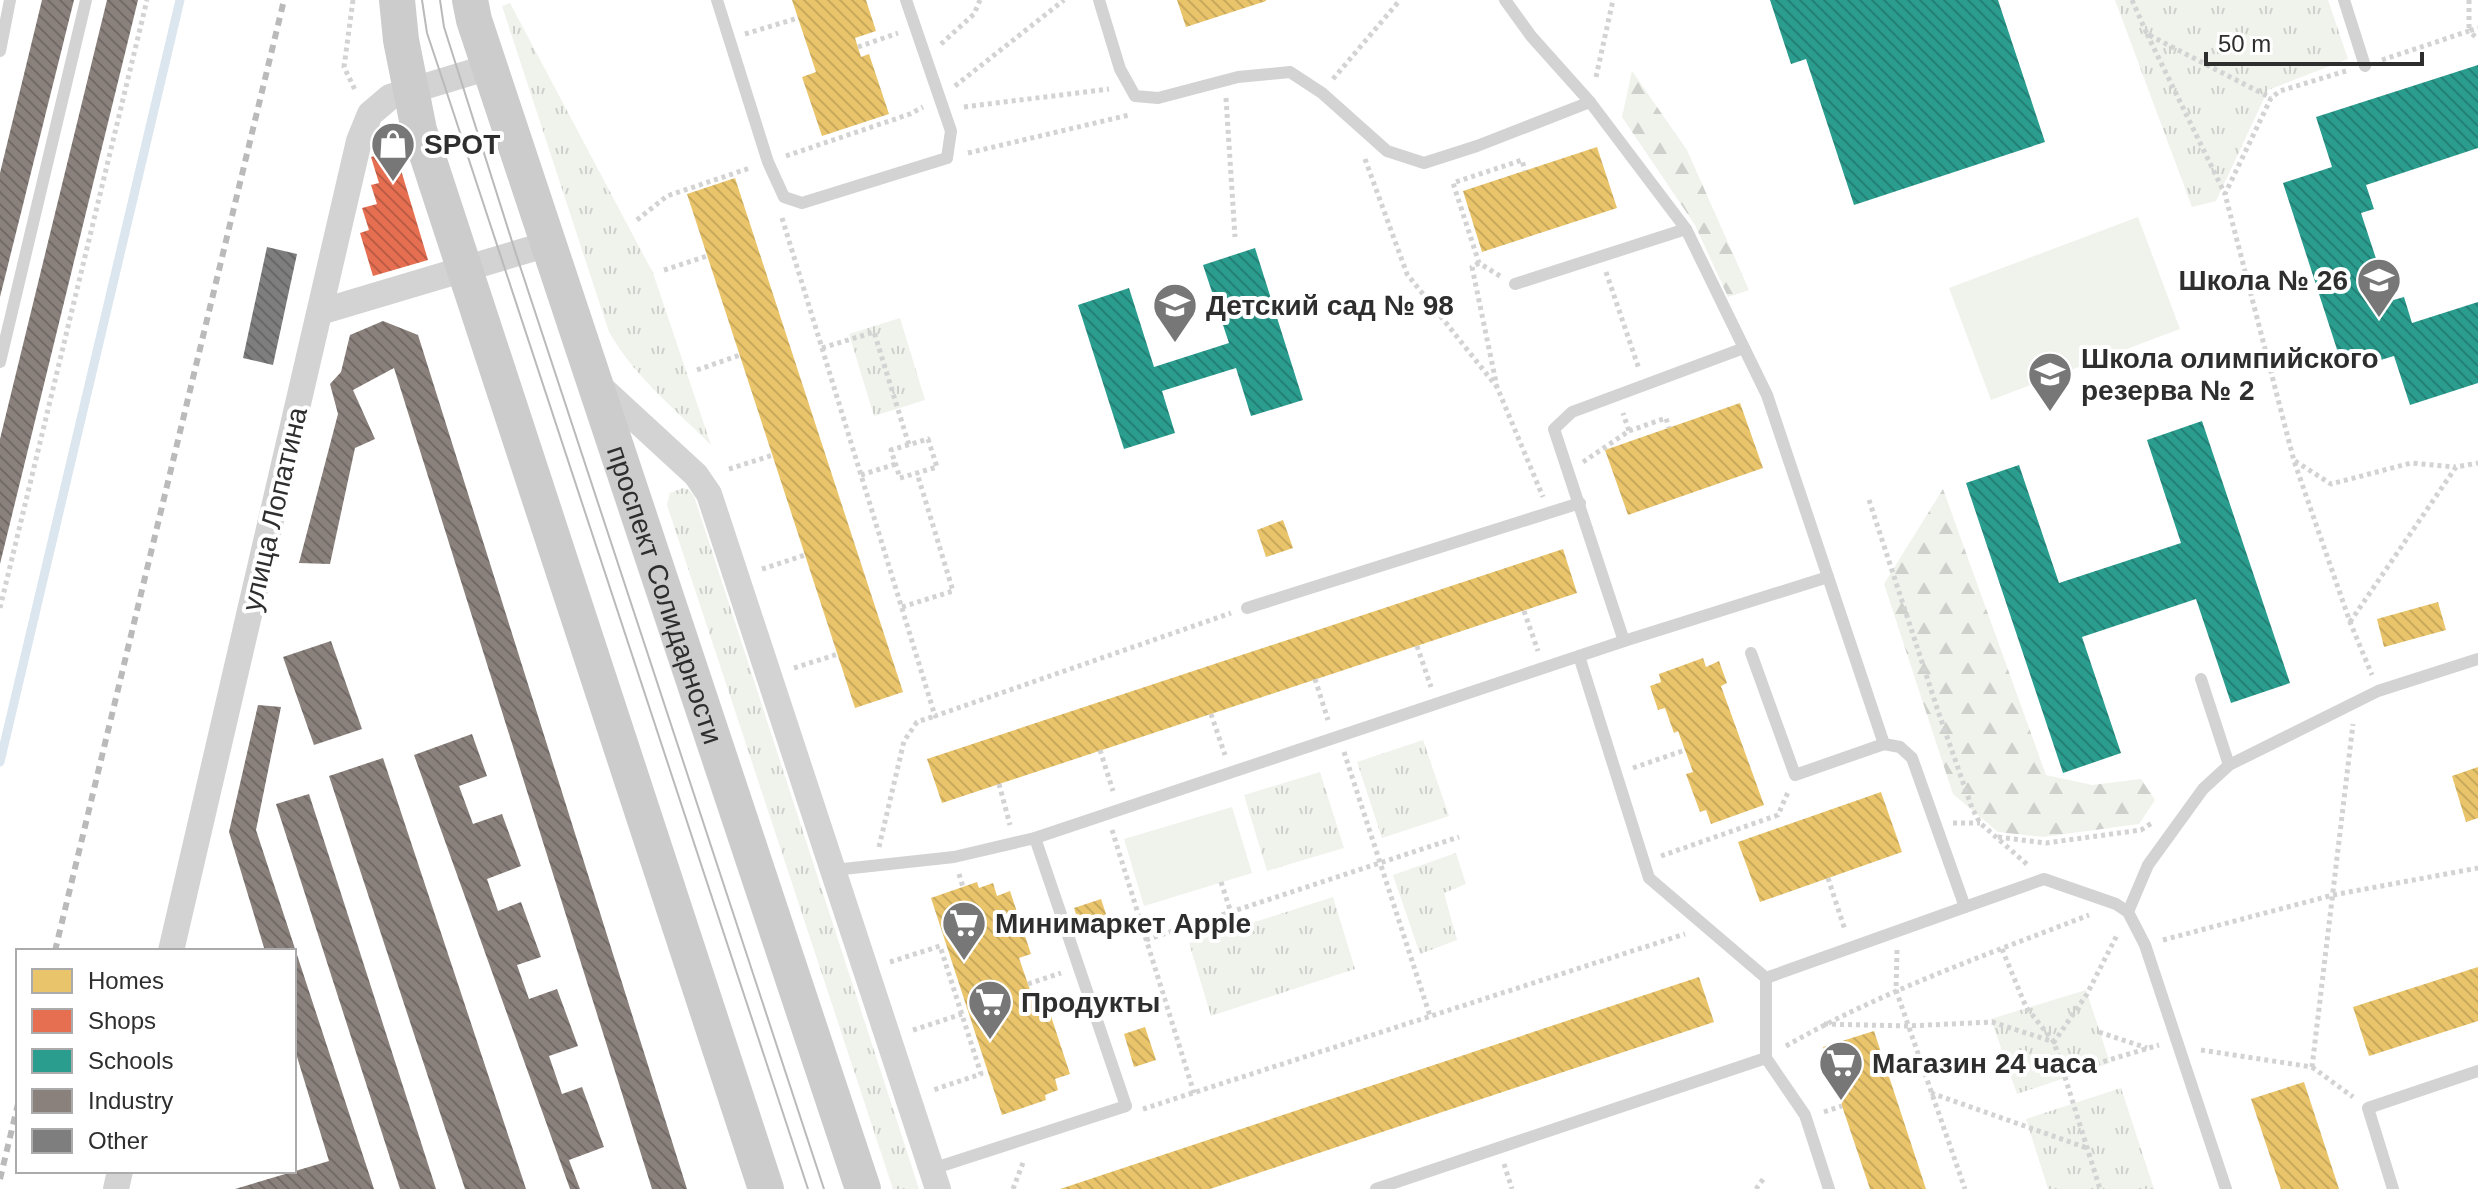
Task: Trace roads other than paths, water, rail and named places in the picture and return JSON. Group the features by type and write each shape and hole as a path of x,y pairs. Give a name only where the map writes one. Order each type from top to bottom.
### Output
{"main road":[{"path":"397,0 401,40 419,130 766,1189"},
{"name":"проспект Солидарности","path":"470,0 489,67 863,1189"}],"street":[{"path":"410,91 489,67"},
{"name":"улица Лопатина","path":"171,949 359,141 370,114 390,97 410,91"},
{"path":"320,312 548,244"},
{"path":"593,380 696,475 709,494 935,1179"}],"lane":[{"path":"0,51 10,0"},
{"path":"0,362 86,0"},
{"path":"717,0 768,162 784,197 802,203 947,158 951,131 906,0"},
{"path":"1099,0 1120,69 1135,96 1158,98 1238,77 1290,72 1322,93 1387,151 1424,163 1590,102"},
{"path":"1505,0 1531,36 1590,102 1686,229 1767,395 1884,744"},
{"path":"2344,0 2365,66"},
{"path":"1515,284 1686,229"},
{"path":"1624,641 1554,429 1572,412 1744,348"},
{"path":"1247,608 1580,503"},
{"path":"834,870 954,857 1035,838 1624,641 1828,577"},
{"path":"1751,653 1795,775 1884,744 1900,747 1912,758 1965,907"},
{"path":"1579,656 1649,878 1766,978"},
{"path":"2128,912 2148,865 2203,789 2229,765 2378,691 2478,659"},
{"path":"2201,679 2229,765"},
{"path":"935,1179 1126,1106 1035,838"},
{"path":"1766,978 2044,879 2116,904 2128,912 2145,945 2226,1189"},
{"path":"1766,978 1766,1058 1805,1115 1829,1189"},
{"path":"1376,1189 1766,1058"},
{"path":"2393,1189 2368,1108 2478,1071"}],"waterway":[{"path":"0,762 180,0"}],"tram line":[{"path":"422,0 427,33 808,1189"},
{"path":"440,0 444,27 516,254 824,1189"}],"railway":[{"path":"55,949 284,0"},
{"path":"0,1179 16,1112"}],"place":[{"name":"SPOT","path":"393,183"},
{"name":"Школа № 26","path":"2379,319"},
{"name":"Детский сад № 98","path":"1175,344"},
{"name":"Школа олимпийского резерва № 2","path":"2050,413"},
{"name":"Минимаркет Apple","path":"964,962"},
{"name":"Продукты","path":"990,1041"},
{"name":"Магазин 24 часа","path":"1841,1102"}]}
